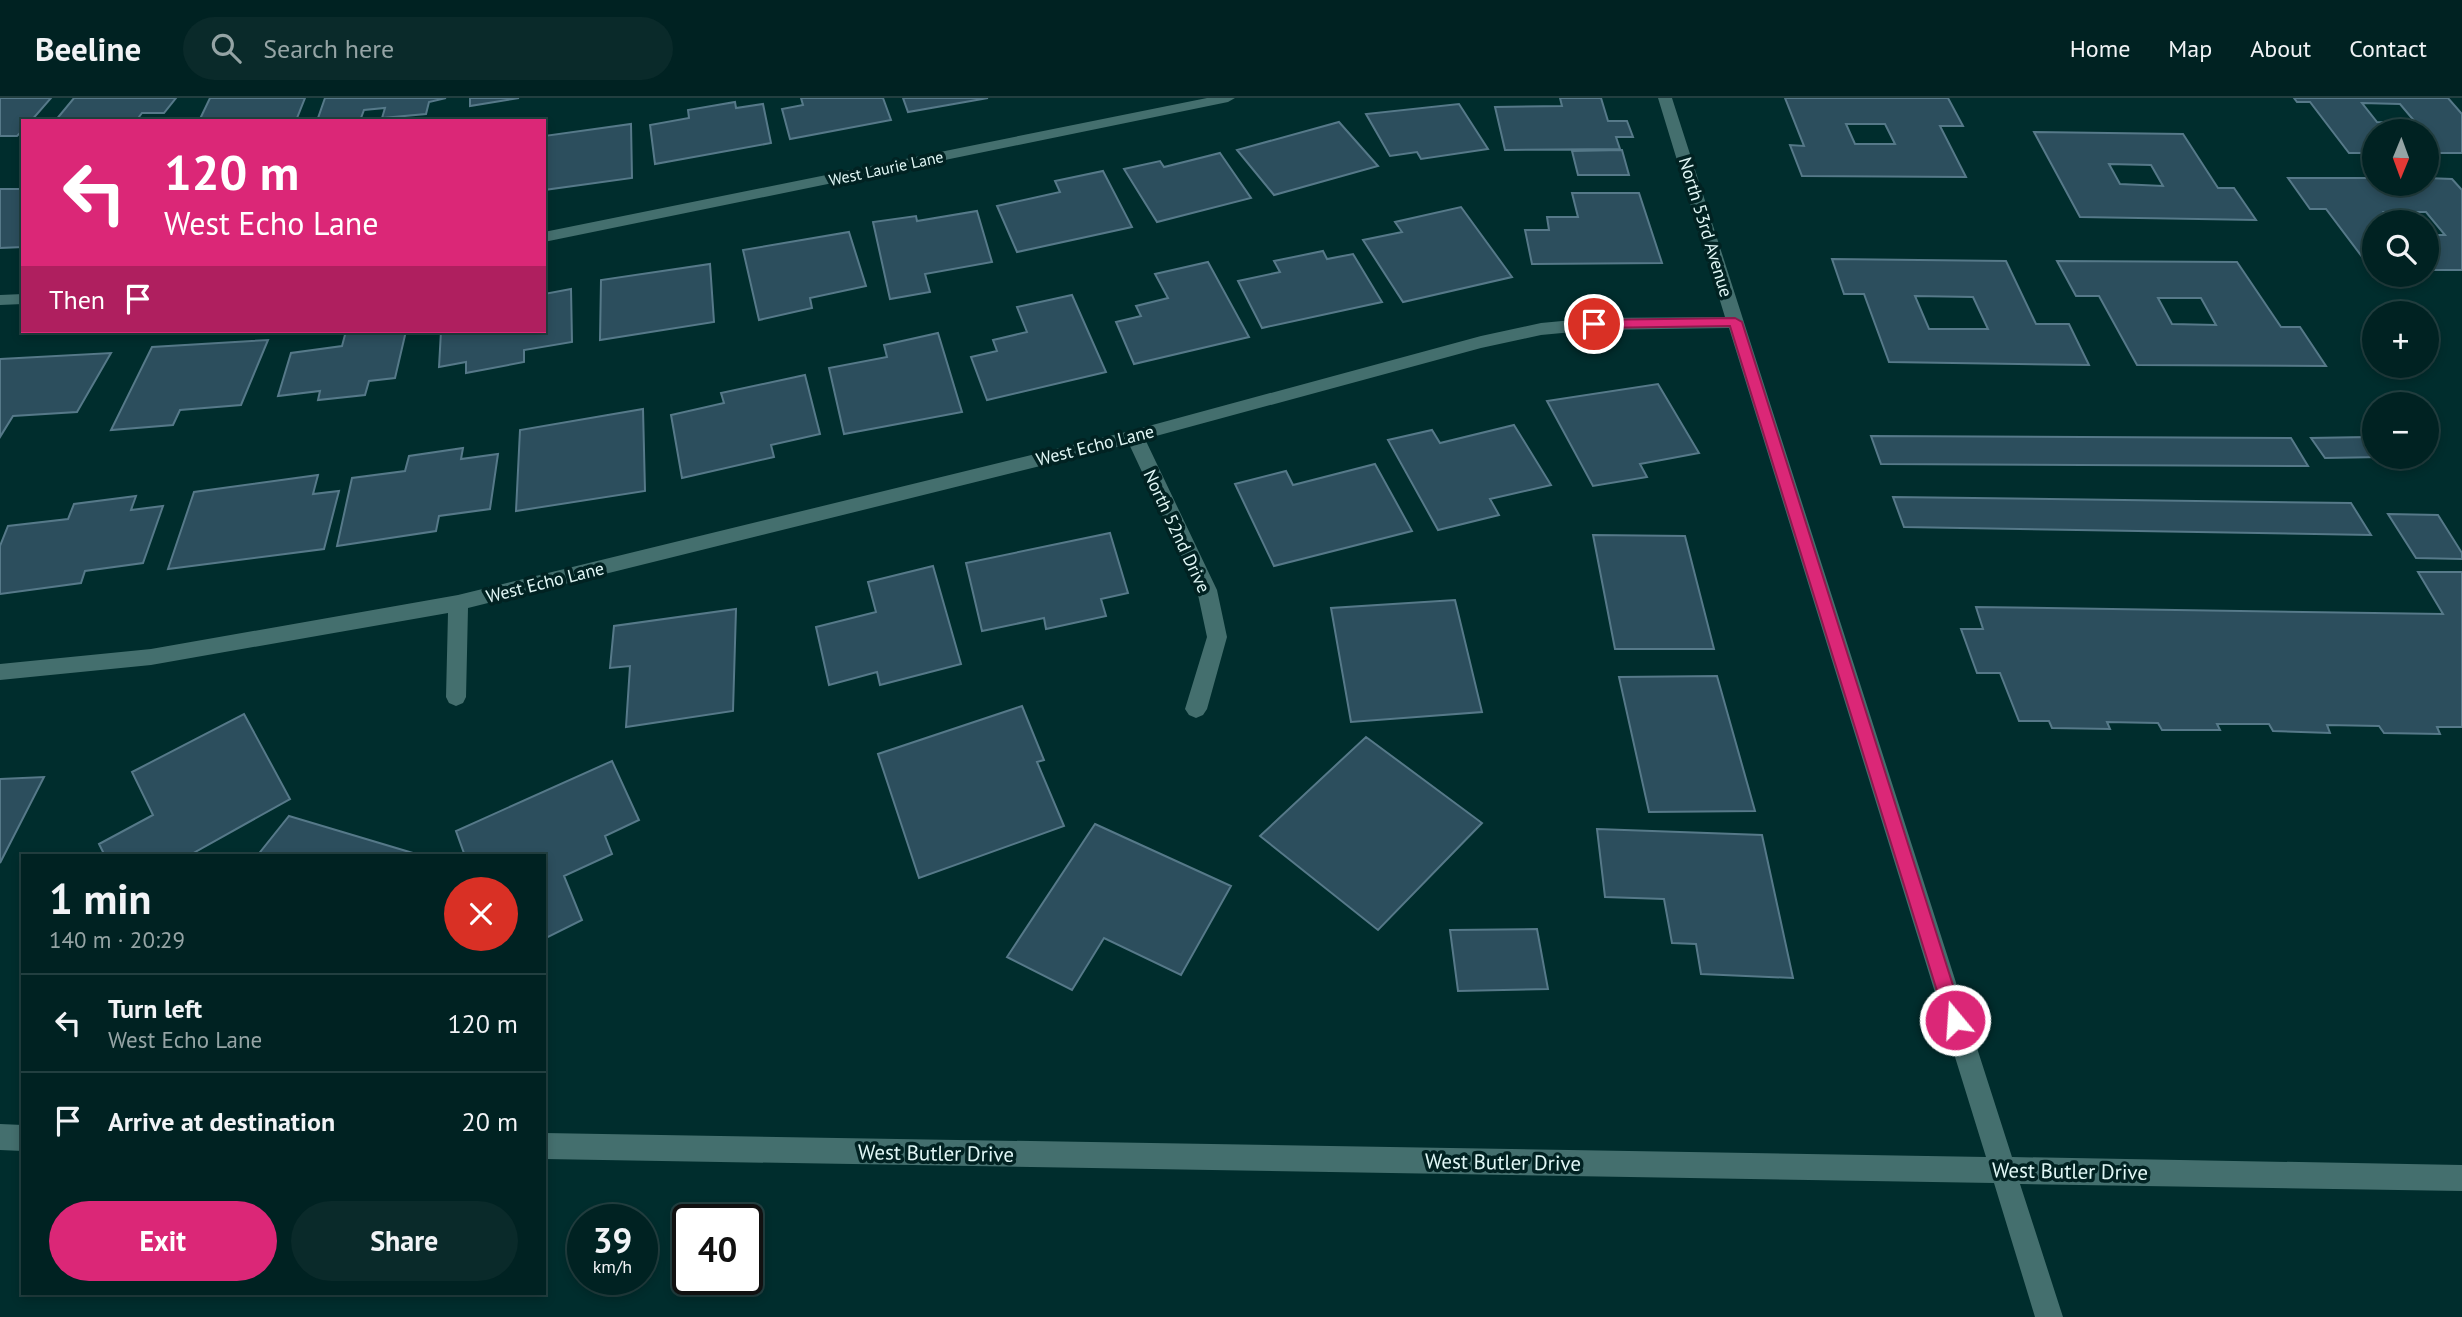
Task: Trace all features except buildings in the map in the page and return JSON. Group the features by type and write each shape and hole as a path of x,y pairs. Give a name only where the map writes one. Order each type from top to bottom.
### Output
{"street":[{"name":"West Laurie Lane","path":"546,237 1228,98"},
{"name":"North 53rd Avenue","path":"1665,98 2049,1317"},
{"path":"0,300 21,299"},
{"name":"West Echo Lane","path":"0,672 151,657 458,603 1134,436 1480,342 1541,329 1594,324 1735,322"},
{"name":"North 52nd Drive","path":"1134,436 1207,590 1217,637 1196,709"},
{"path":"456,697 458,603"},
{"path":"0,1137 21,1138"},
{"name":"West Butler Drive","path":"546,1146 2462,1178"}],"route":[{"path":"1594,324 1735,322 1955,1020"}]}
